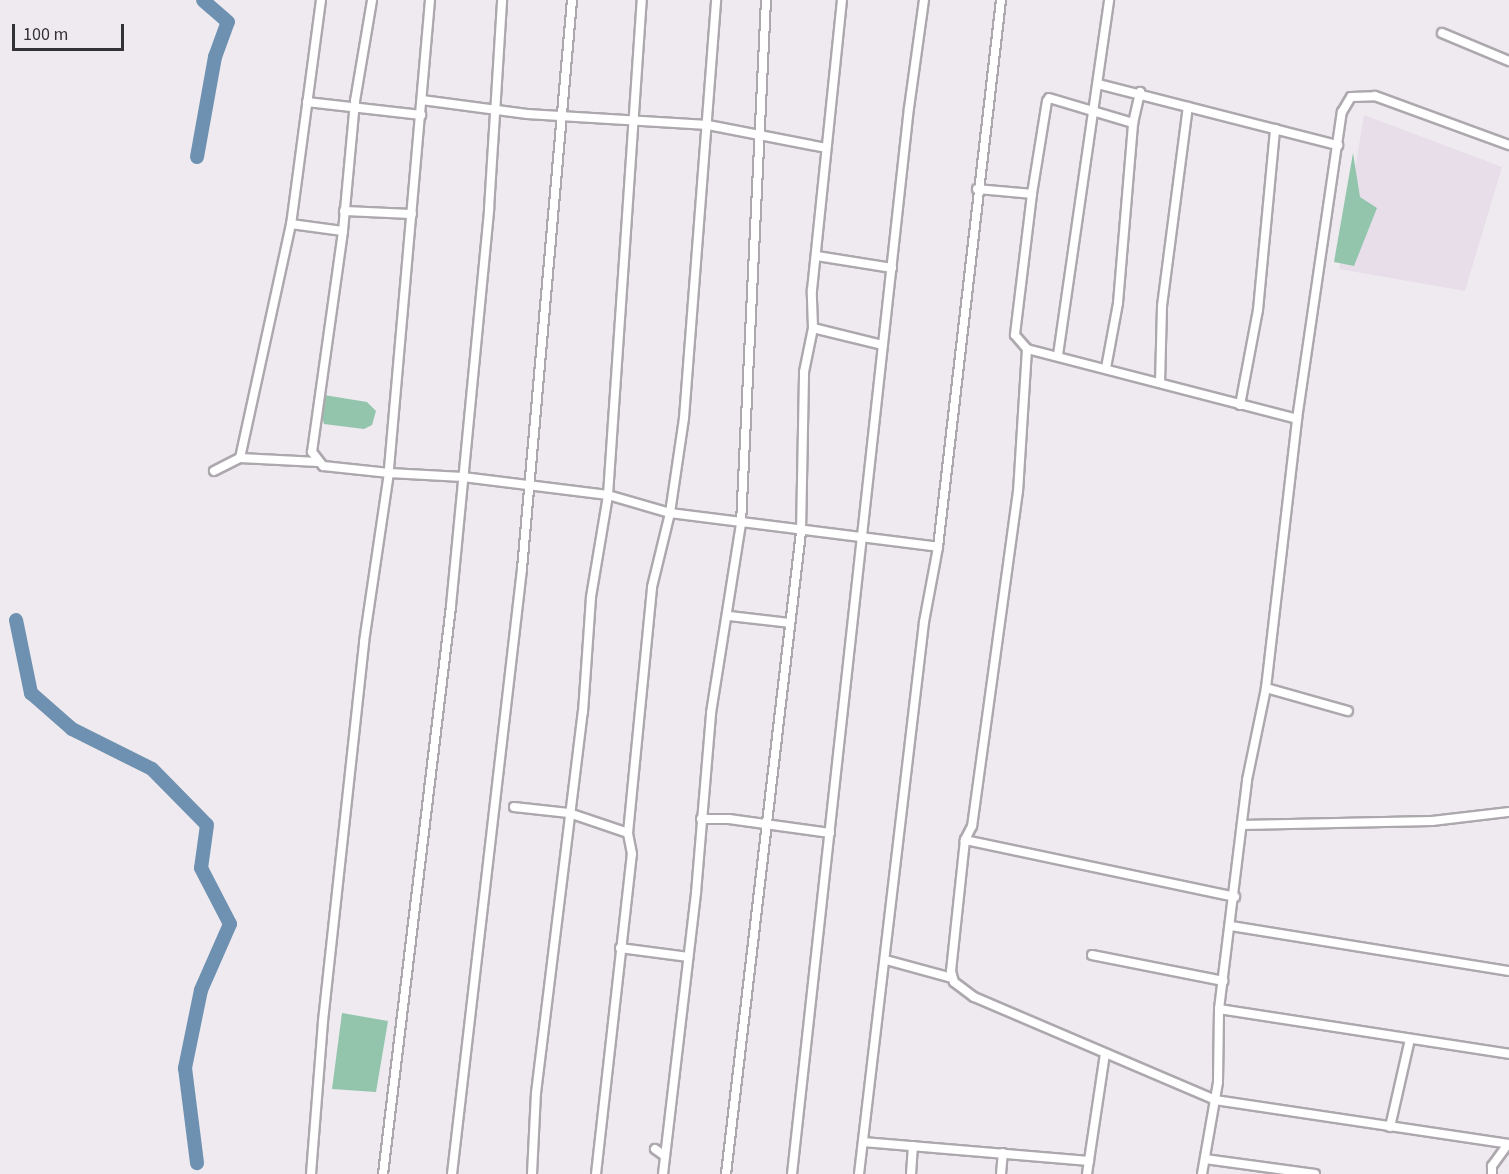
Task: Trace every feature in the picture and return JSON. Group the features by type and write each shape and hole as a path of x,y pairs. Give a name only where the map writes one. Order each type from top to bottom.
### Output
{"street":[{"path":"240,458 291,224 321,0"},
{"path":"318,462 312,452 343,231 355,108 372,0"},
{"path":"311,1174 323,1021 363,654 389,473 430,0"},
{"path":"383,1174 451,606 502,0"},
{"path":"452,1174 529,484 572,0"},
{"path":"532,1174 536,1093 583,712 591,597 608,495 642,0"},
{"path":"596,1174 632,854 628,833 652,587 670,513 684,418 716,0"},
{"path":"663,1174 688,957 711,713 729,616 741,524 766,0"},
{"path":"726,1174 801,532 804,372 813,328 826,148 842,0"},
{"path":"792,1174 864,538 883,345 924,0"},
{"path":"859,1174 924,622 938,547 977,189 1001,0"},
{"path":"1058,355 1092,111 1098,84 1108,0"},
{"path":"1442,33 1509,61"},
{"path":"1098,84 1140,92 1188,107 1338,145"},
{"path":"1106,368 1118,303 1133,123 1140,92"},
{"path":"1202,1174 1215,1100 1219,1009 1235,897 1246,780 1266,688 1297,419 1345,104 1359,94 1375,96 1509,145"},
{"path":"422,100 494,111 708,125 826,148"},
{"path":"1133,123 1048,100 1032,194 1015,335 1027,349 1058,355 1297,419"},
{"path":"307,102 420,115"},
{"path":"1160,383 1162,306 1188,107"},
{"path":"1240,405 1258,310 1275,129"},
{"path":"977,189 1032,194"},
{"path":"344,211 412,214"},
{"path":"291,224 343,231"},
{"path":"817,256 892,268"},
{"path":"813,328 883,345"},
{"path":"952,978 965,840 972,826 1005,600 1019,479 1027,349"},
{"path":"214,471 240,458 318,462 389,473 463,477 608,495 670,513 741,524 938,547"},
{"path":"729,616 790,622"},
{"path":"1266,688 1348,711"},
{"path":"514,807 569,813 628,833"},
{"path":"1242,825 1432,821 1509,812"},
{"path":"700,819 729,819 830,833"},
{"path":"965,840 1235,897"},
{"path":"1231,926 1509,971"},
{"path":"620,948 688,957"},
{"path":"1092,955 1223,981"},
{"path":"886,960 952,978 965,993 1215,1100 1508,1144 1492,1166 1492,1174"},
{"path":"1219,1009 1509,1054"},
{"path":"1390,1127 1410,1039"},
{"path":"1087,1174 1105,1053"},
{"path":"863,1142 1089,1161"},
{"path":"911,1174 913,1146"},
{"path":"655,1149 665,1156"},
{"path":"1001,1174 1003,1154"},
{"path":"1205,1159 1315,1174"}],"shaded area":[{"path":"1364,115 1502,167 1465,291 1339,269"}],"green space":[{"path":"1353,153 1360,197 1377,208 1354,266 1334,262"},
{"path":"324,395 367,402 376,411 372,425 364,429 324,424 320,408"},
{"path":"342,1013 388,1021 376,1092 332,1089"}],"waterway":[{"path":"197,157 215,57 228,22 203,0"},
{"path":"16,620 31,693 72,729 152,769 207,825 201,868 230,924 201,990 185,1068 197,1163"}]}
